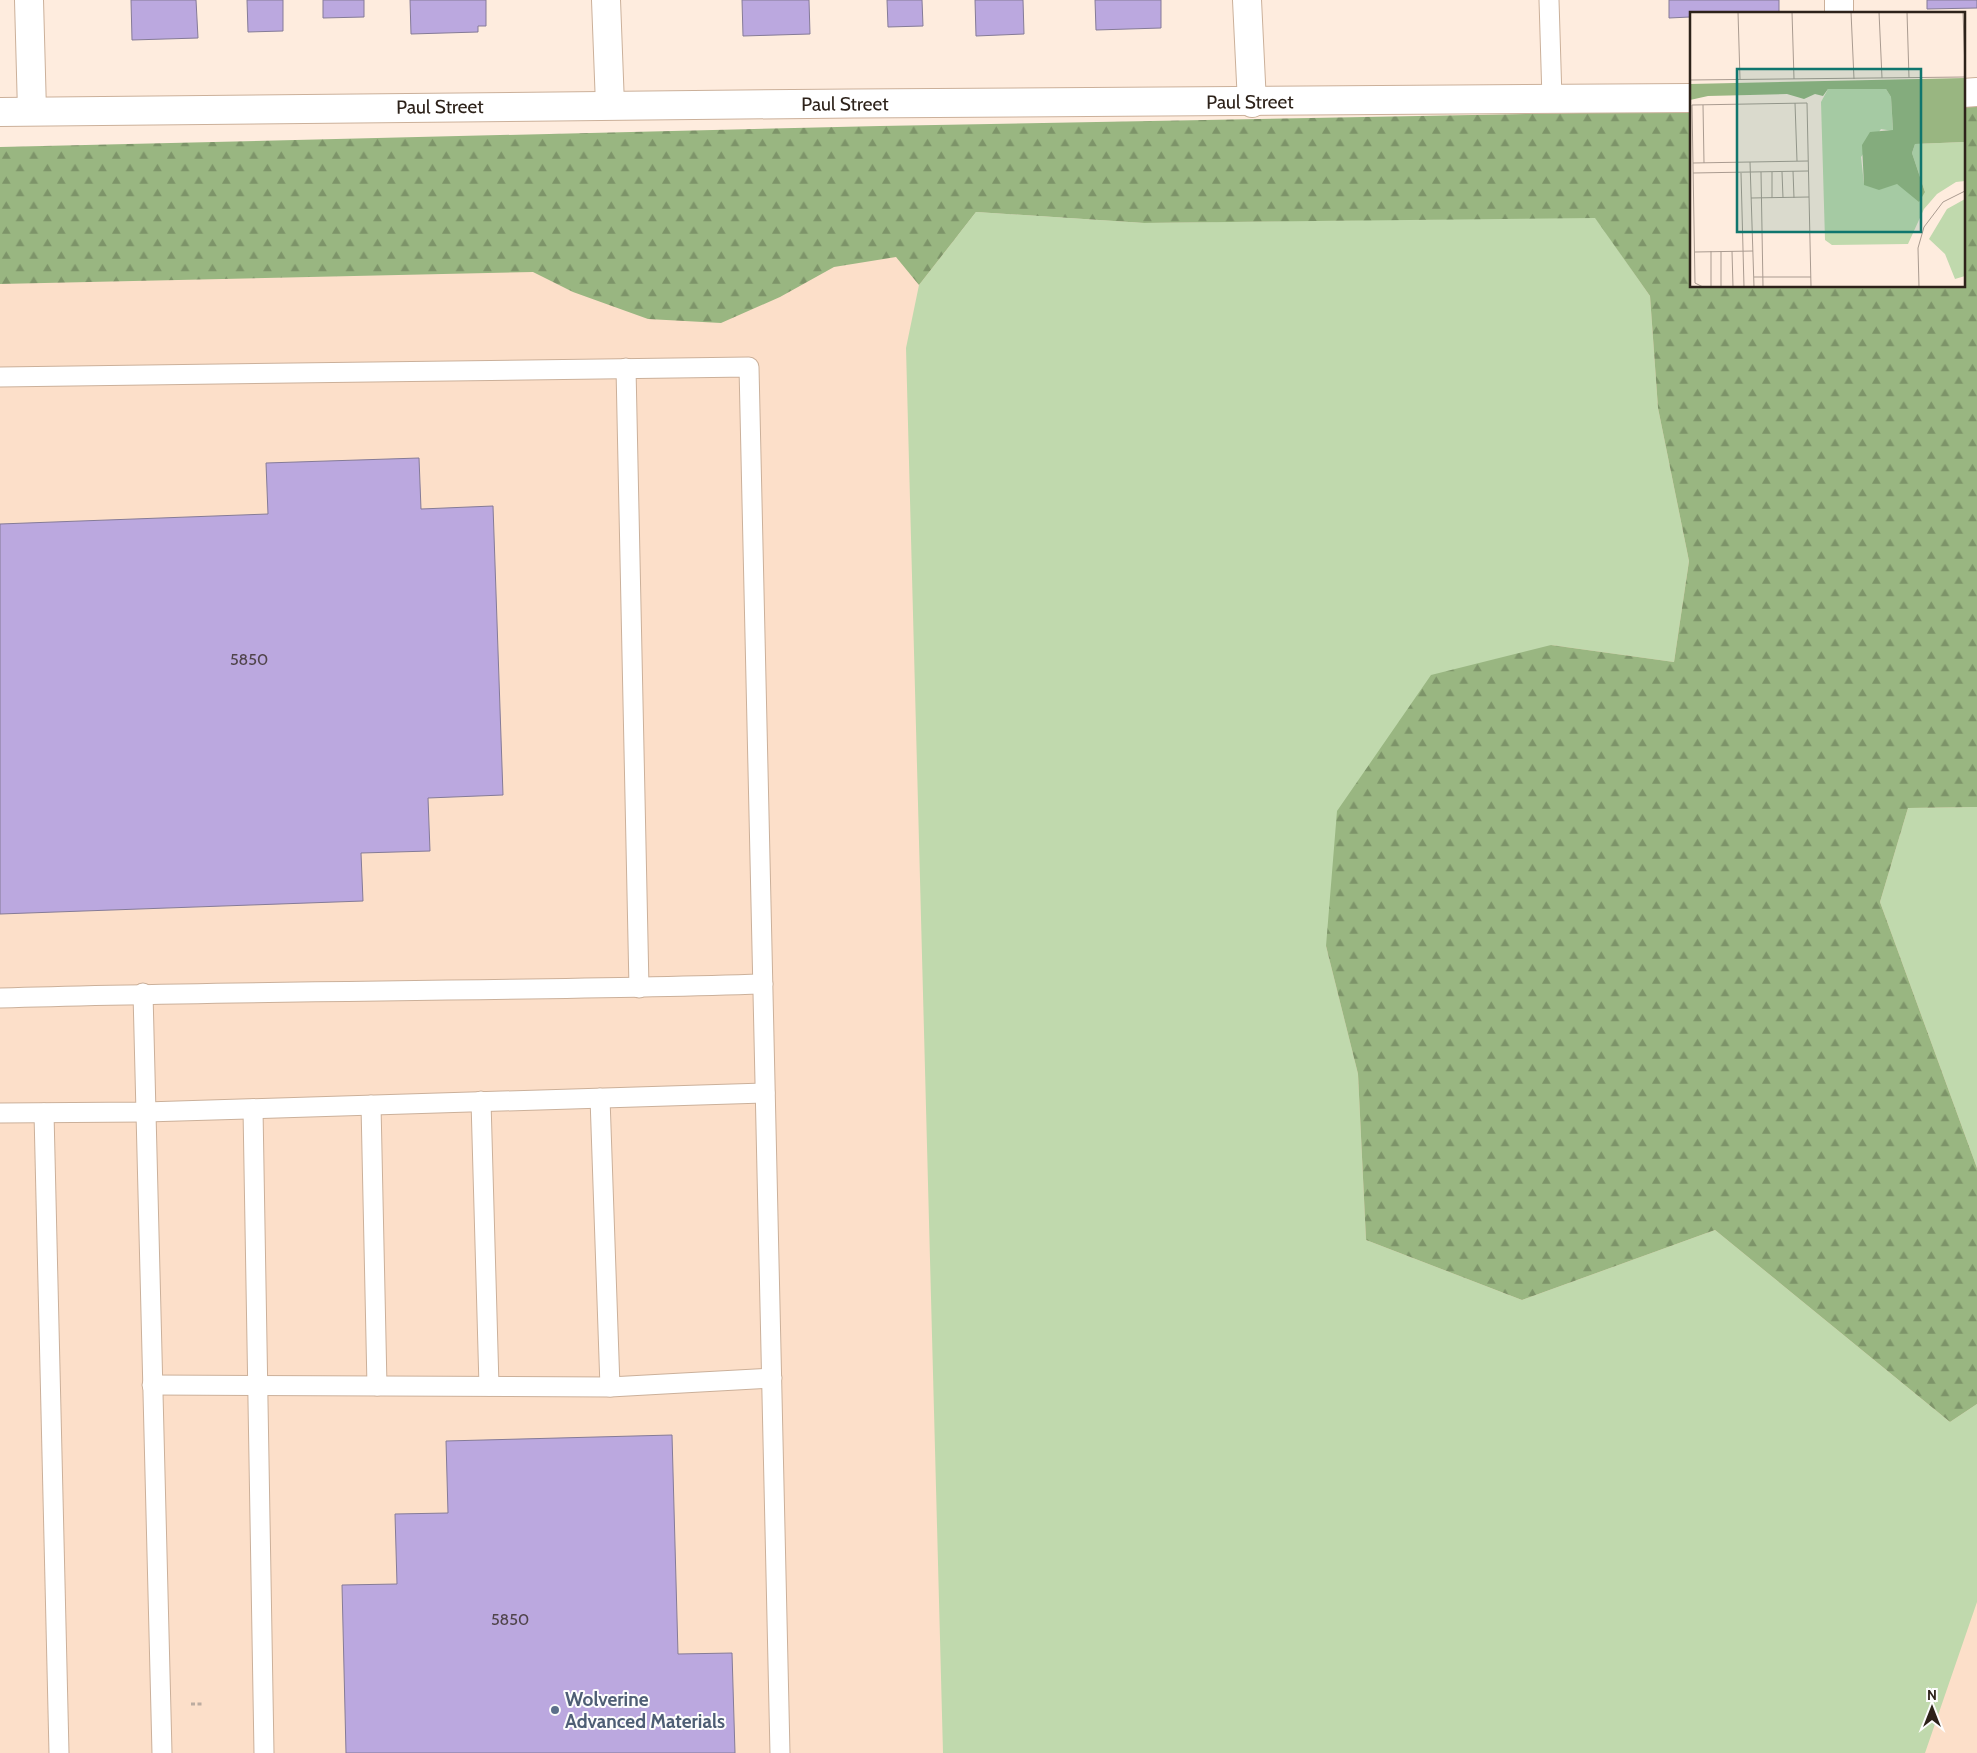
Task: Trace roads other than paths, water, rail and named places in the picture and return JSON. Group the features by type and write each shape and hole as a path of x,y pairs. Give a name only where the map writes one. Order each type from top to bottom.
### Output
{"street":[{"path":"29,0 32,111"},
{"path":"606,0 610,105"},
{"path":"1247,0 1252,103"},
{"path":"1964,93 1977,92"},
{"name":"Paul Street","path":"0,112 610,105 1252,103 1690,98"}],"lane":[{"path":"1549,0 1552,99"},
{"path":"0,378 749,367 780,1753"},
{"path":"626,368 639,988"},
{"path":"0,998 143,993 639,988 763,984"},
{"path":"143,993 162,1753"},
{"path":"0,1113 146,1112 765,1093"},
{"path":"600,1098 610,1387"},
{"path":"482,1101 489,1386"},
{"path":"371,1105 377,1386"},
{"path":"253,1109 256,1386 264,1753"},
{"path":"44,1112 59,1753"},
{"path":"152,1386 610,1387 772,1378"}],"place":[{"name":"Wolverine Advanced Materials","path":"555,1710"}]}
